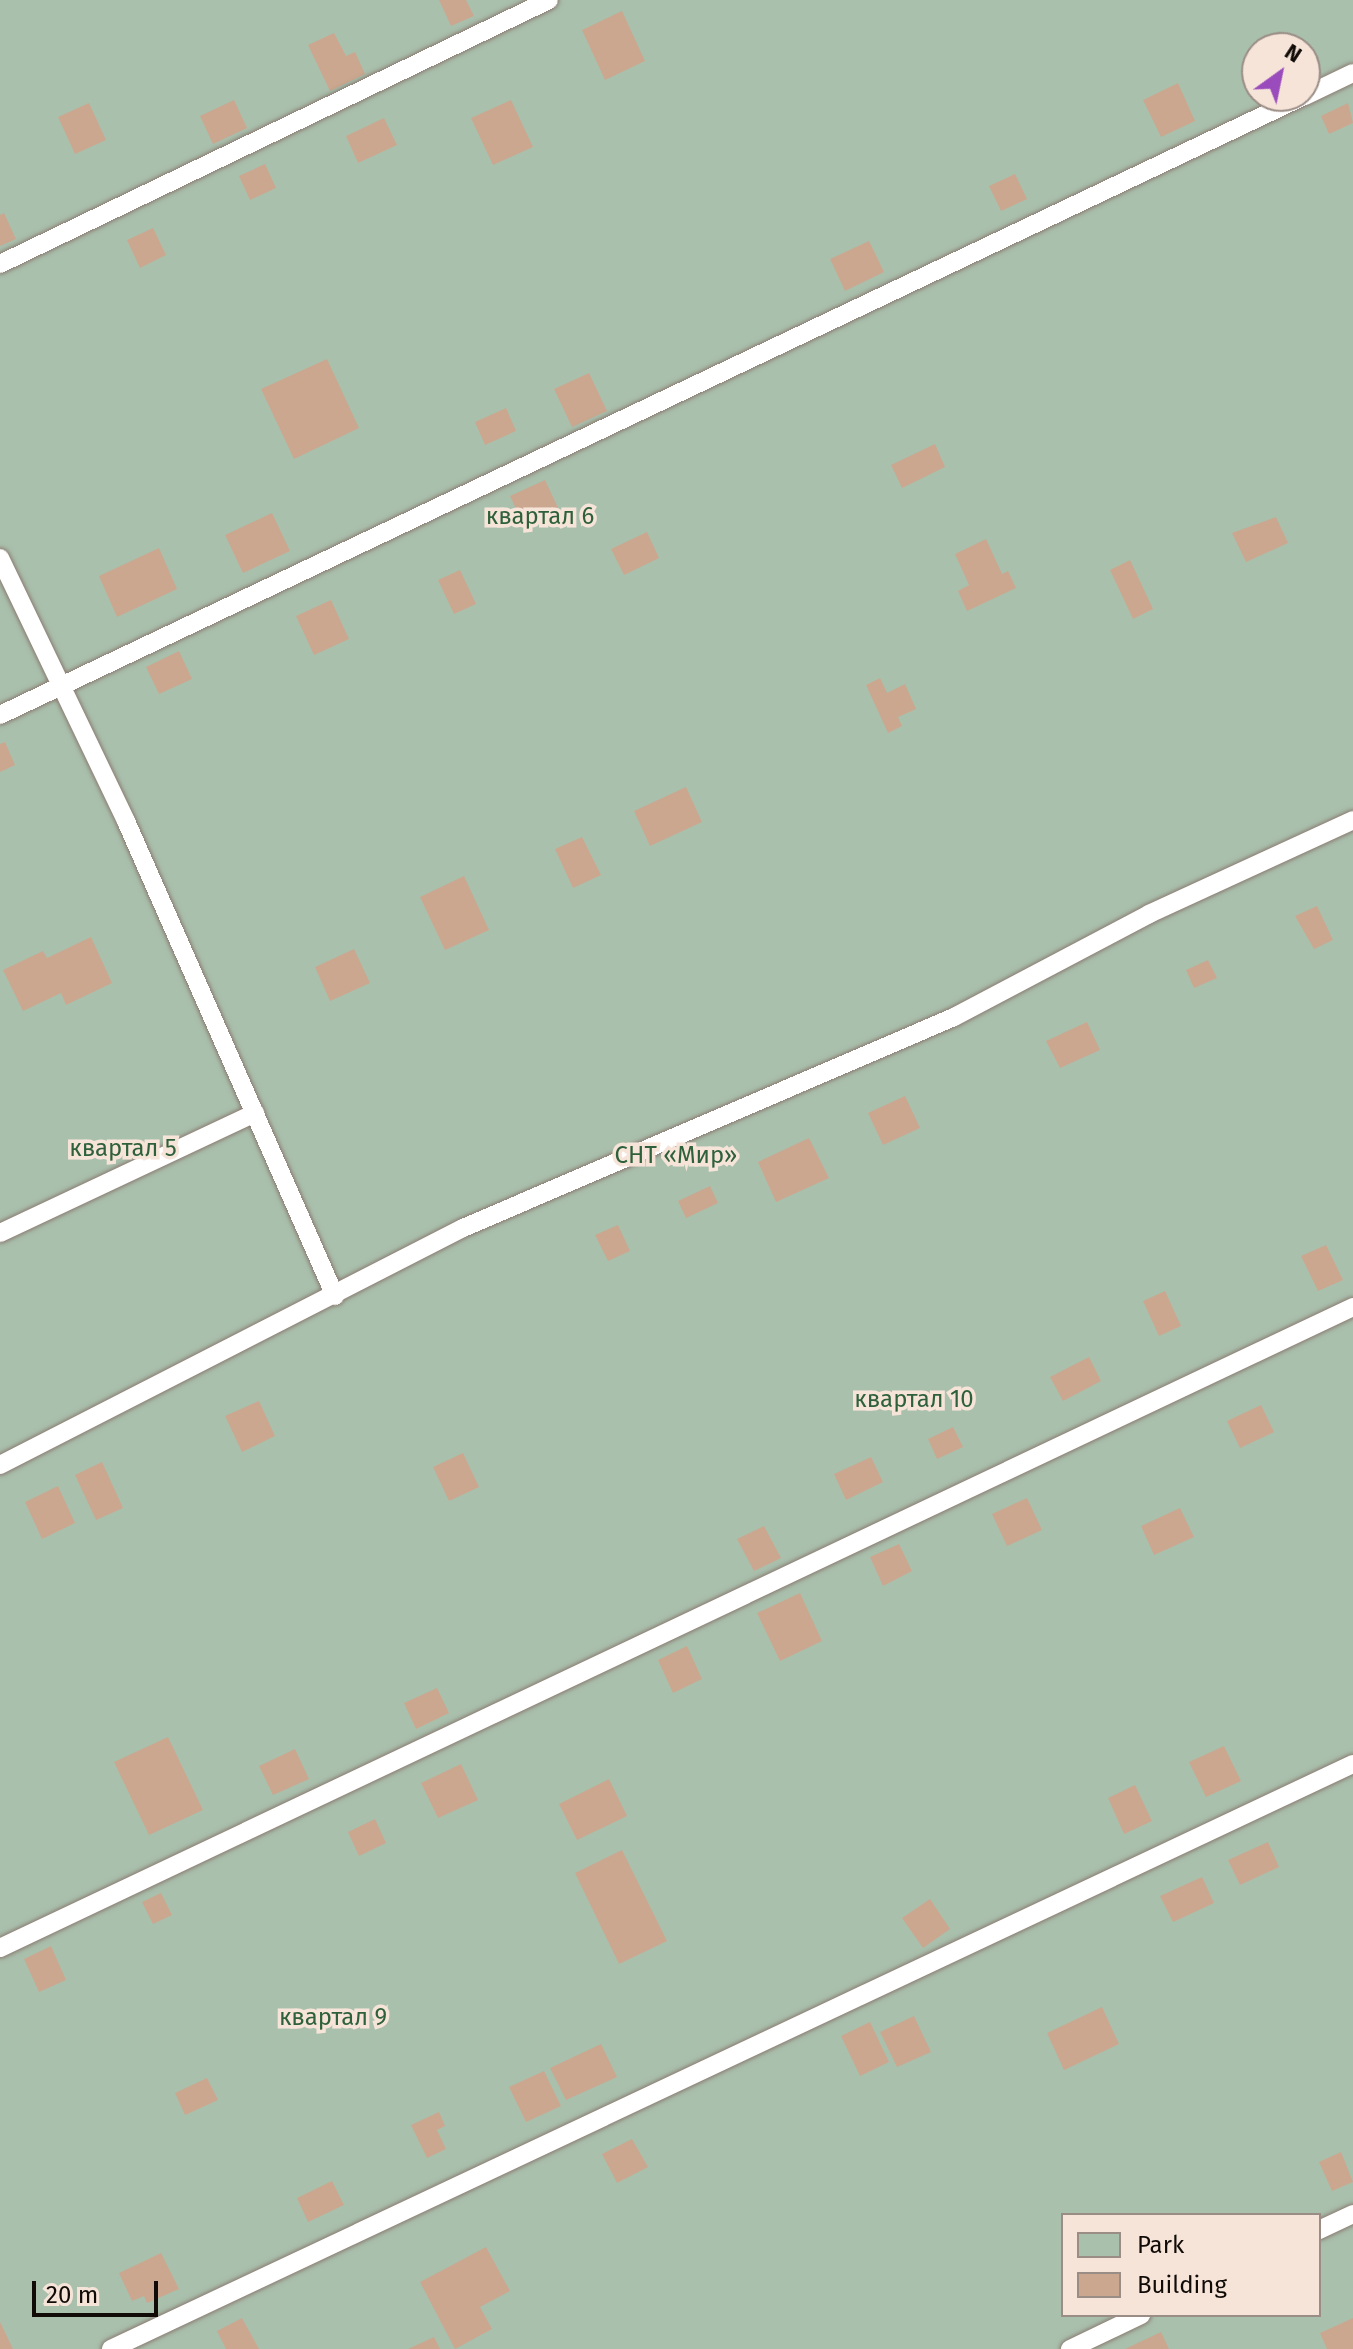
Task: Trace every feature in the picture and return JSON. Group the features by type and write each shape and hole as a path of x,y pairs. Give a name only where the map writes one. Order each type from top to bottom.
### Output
{"lane":[{"path":"0,264 549,0"},
{"path":"1321,88 1353,73"},
{"path":"0,715 1271,112"},
{"path":"0,558 63,686 335,1296"},
{"path":"0,1465 463,1228 759,1097 954,1017 1149,914 1353,820"},
{"path":"0,1233 255,1113"},
{"path":"0,1948 1353,1307"},
{"path":"111,2349 1353,1764"},
{"path":"1321,2229 1353,2214"},
{"path":"1070,2349 1137,2317"}],"green space":[{"name":"СНТ «Мир»","path":"0,0 1353,0 1353,2349 0,2349"}],"building":[{"path":"439,0 466,0 474,16 451,26"},
{"path":"622,11 645,61 605,80 582,30"},
{"path":"334,33 346,56 355,52 365,74 330,91 308,45"},
{"path":"1178,83 1195,121 1161,137 1143,100"},
{"path":"234,100 247,128 213,144 200,116"},
{"path":"511,100 533,147 493,165 471,118"},
{"path":"89,103 106,140 75,154 58,117"},
{"path":"1348,103 1353,123 1329,134 1321,116"},
{"path":"384,118 397,145 358,163 346,136"},
{"path":"265,164 276,188 250,200 239,176"},
{"path":"1015,174 1027,199 1001,211 989,186"},
{"path":"4,213 16,239 0,246 0,215"},
{"path":"153,228 166,255 140,268 127,240"},
{"path":"869,241 884,272 845,291 830,259"},
{"path":"327,359 359,428 294,459 261,389"},
{"path":"589,373 607,411 572,427 554,389"},
{"path":"506,408 516,431 485,445 475,422"},
{"path":"935,444 945,467 902,488 891,465"},
{"path":"545,480 559,510 524,526 510,496"},
{"path":"272,513 290,551 243,573 225,535"},
{"path":"1276,517 1288,543 1246,562 1232,533"},
{"path":"647,532 659,558 624,575 611,549"},
{"path":"986,539 1002,574 1008,571 1016,588 967,611 958,591 969,585 955,554"},
{"path":"159,548 177,589 117,617 99,576"},
{"path":"1130,560 1153,609 1133,619 1110,570"},
{"path":"460,570 476,604 454,614 438,580"},
{"path":"331,600 349,639 314,655 296,616"},
{"path":"179,651 192,679 159,694 146,667"},
{"path":"880,678 887,693 905,684 916,709 898,717 902,726 888,733 866,685"},
{"path":"5,742 15,765 0,772 0,744"},
{"path":"686,787 702,822 650,846 634,811"},
{"path":"582,837 601,875 573,888 555,849"},
{"path":"464,876 489,930 445,950 420,897"},
{"path":"1317,906 1333,940 1314,949 1295,916"},
{"path":"91,937 112,983 66,1005 61,993 23,1011 3,970 43,951 47,958"},
{"path":"354,949 370,983 330,1001 315,967"},
{"path":"1208,960 1217,978 1194,988 1186,970"},
{"path":"1087,1022 1100,1050 1060,1068 1046,1041"},
{"path":"905,1096 920,1128 883,1145 868,1113"},
{"path":"809,1138 829,1178 776,1202 758,1162"},
{"path":"710,1186 718,1203 686,1218 678,1201"},
{"path":"618,1225 630,1251 608,1261 595,1235"},
{"path":"1326,1245 1343,1280 1318,1291 1301,1256"},
{"path":"1165,1291 1181,1326 1159,1336 1143,1301"},
{"path":"1089,1357 1101,1381 1063,1401 1050,1377"},
{"path":"259,1401 275,1436 242,1452 225,1416"},
{"path":"1261,1405 1274,1432 1240,1448 1227,1421"},
{"path":"953,1427 963,1447 937,1459 928,1439"},
{"path":"463,1453 479,1487 449,1501 433,1467"},
{"path":"871,1457 883,1482 846,1500 834,1474"},
{"path":"102,1462 123,1508 96,1520 75,1475"},
{"path":"58,1486 75,1523 42,1539 25,1502"},
{"path":"1027,1498 1042,1530 1007,1546 992,1514"},
{"path":"1180,1508 1194,1537 1154,1555 1141,1526"},
{"path":"764,1526 781,1558 754,1571 737,1539"},
{"path":"899,1544 912,1571 883,1586 870,1557"},
{"path":"800,1593 822,1641 780,1661 757,1613"},
{"path":"687,1646 702,1679 673,1693 658,1660"},
{"path":"437,1688 449,1713 416,1729 404,1703"},
{"path":"168,1737 203,1810 149,1835 114,1762"},
{"path":"1224,1746 1241,1781 1206,1797 1189,1762"},
{"path":"295,1749 309,1779 273,1795 259,1766"},
{"path":"461,1764 478,1800 438,1818 421,1783"},
{"path":"609,1779 627,1816 577,1840 559,1804"},
{"path":"1135,1785 1152,1821 1124,1834 1108,1798"},
{"path":"375,1819 386,1843 359,1856 348,1832"},
{"path":"1268,1842 1279,1867 1240,1885 1228,1860"},
{"path":"622,1850 667,1941 619,1964 575,1873"},
{"path":"1202,1877 1214,1903 1173,1922 1160,1896"},
{"path":"161,1893 172,1915 153,1924 142,1902"},
{"path":"930,1899 950,1929 923,1948 902,1918"},
{"path":"51,1946 66,1980 39,1992 24,1959"},
{"path":"1102,2007 1119,2044 1064,2070 1047,2033"},
{"path":"914,2016 931,2052 897,2067 880,2032"},
{"path":"870,2022 889,2062 860,2076 841,2036"},
{"path":"601,2044 617,2077 566,2100 550,2068"},
{"path":"544,2071 561,2106 526,2122 509,2087"},
{"path":"207,2078 218,2100 185,2115 175,2093"},
{"path":"439,2112 445,2126 437,2130 446,2149 427,2158 411,2125"},
{"path":"632,2139 648,2167 617,2183 602,2154"},
{"path":"1341,2152 1353,2182 1332,2191 1319,2162"},
{"path":"332,2181 344,2205 308,2222 297,2198"},
{"path":"486,2247 510,2291 480,2307 492,2329 455,2349 420,2282"},
{"path":"161,2253 179,2289 147,2303 144,2296 132,2301 119,2273"},
{"path":"242,2318 259,2349 226,2349 217,2331"},
{"path":"1353,2318 1353,2349 1327,2349 1320,2333"},
{"path":"0,2322 13,2349 0,2349"},
{"path":"1161,2332 1169,2349 1125,2349"},
{"path":"434,2337 440,2349 408,2349"}],"park label":[{"name":"квартал 6","path":"540,517"},
{"name":"квартал 5","path":"123,1149"},
{"name":"квартал 10","path":"914,1400"},
{"name":"квартал 9","path":"333,2018"}]}
